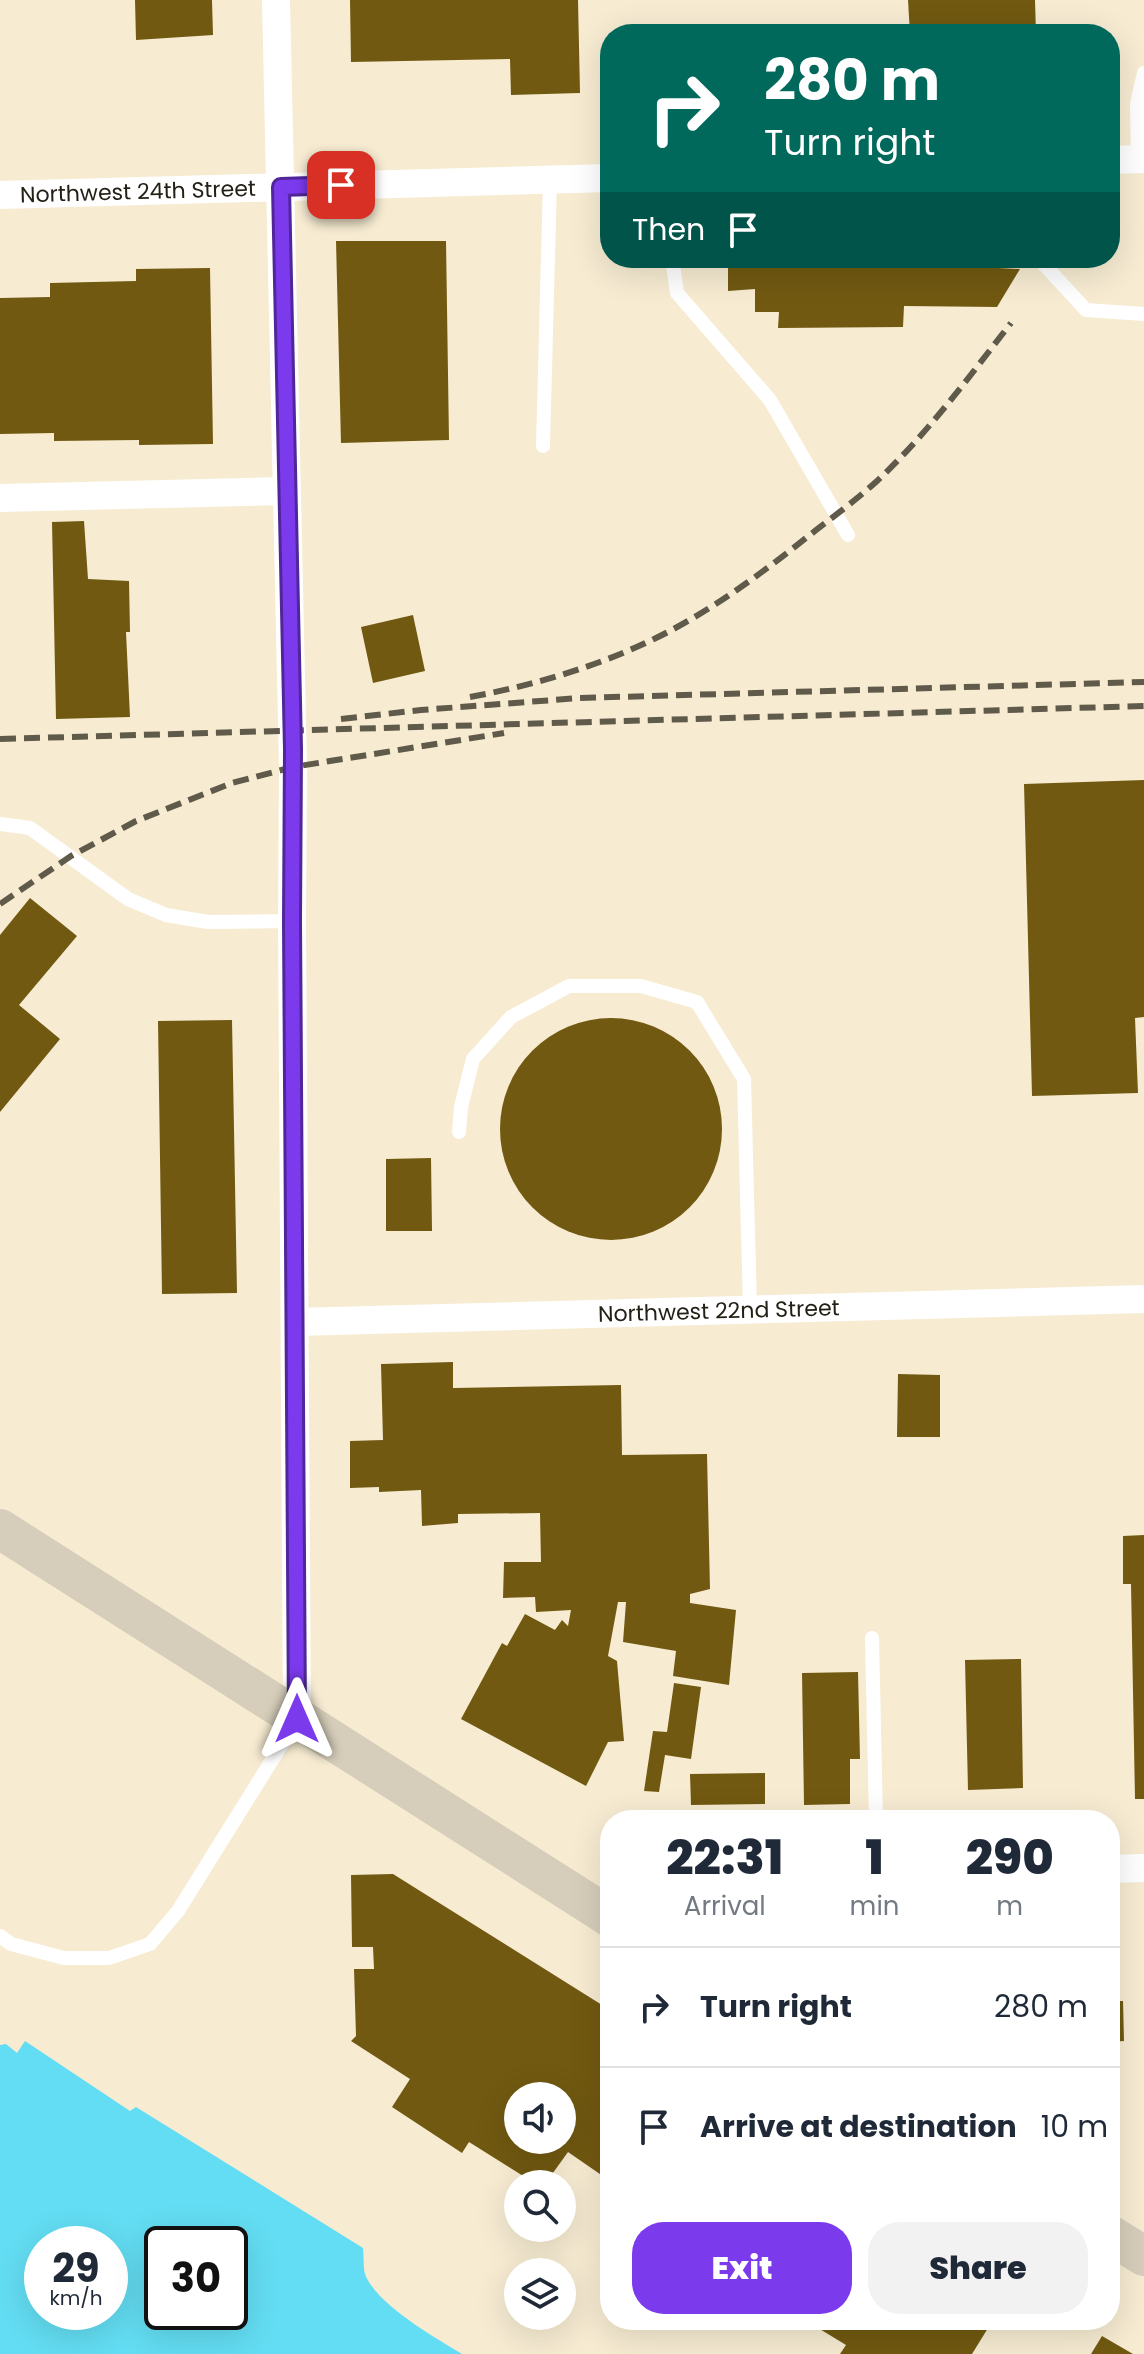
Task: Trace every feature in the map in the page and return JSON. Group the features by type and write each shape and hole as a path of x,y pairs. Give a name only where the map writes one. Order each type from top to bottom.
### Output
{"main road":[{"path":"0,1529 600,1911"},
{"path":"1120,2241 1144,2256"}],"street":[{"path":"276,0 293,767 297,1719"},
{"name":"Northwest 24th Street","path":"0,195 600,178"},
{"path":"0,498 286,491"},
{"name":"Northwest 22nd Street","path":"295,1322 1144,1299"},
{"path":"1120,1869 1144,1868"}],"lane":[{"path":"1131,160 1144,73"},
{"path":"543,446 550,180"},
{"path":"673,268 677,293 770,400 848,535"},
{"path":"1047,268 1086,310 1144,314"},
{"path":"0,824 30,828 128,899 166,915 208,922 292,921"},
{"path":"459,1132 461,1107 473,1059 511,1017 569,986 641,986 697,1002 744,1079 750,1309"},
{"path":"872,1638 876,1810"},
{"path":"0,1936 11,1944 64,1958 109,1958 150,1944 178,1911 297,1719"}],"water":[{"path":"25,2041 130,2111 136,2107 363,2248 365,2274 381,2297 407,2319 462,2354 0,2354 0,2045 6,2044 17,2053"}],"building":[{"path":"135,0 212,0 213,35 136,40"},
{"path":"350,0 578,0 580,93 511,95 510,59 351,62"},
{"path":"908,0 1035,0 1036,24 909,24"},
{"path":"336,241 446,241 449,440 341,443"},
{"path":"210,268 213,444 139,445 139,440 54,441 54,433 0,434 0,298 50,297 50,283 136,281 136,269"},
{"path":"728,268 1020,269 997,307 904,306 903,327 778,328 779,312 755,312 755,289 728,291"},
{"path":"84,521 88,579 129,581 130,632 126,632 130,717 56,719 52,522"},
{"path":"413,615 425,671 373,683 361,627"},
{"path":"1144,780 1144,1017 1135,1018 1138,1093 1032,1096 1024,784"},
{"path":"30,898 77,936 19,1005 60,1039 0,1112 0,935"},
{"path":"611,1018 633,1020 653,1027 689,1051 713,1087 720,1107 720,1151 713,1171 689,1207 653,1231 633,1238 611,1240 589,1238 569,1231 533,1207 509,1171 502,1151 500,1129 502,1107 509,1087 533,1051 569,1027 589,1020"},
{"path":"232,1020 237,1293 162,1294 158,1021"},
{"path":"431,1158 432,1231 386,1231 386,1159"},
{"path":"453,1362 453,1388 621,1385 622,1455 707,1454 710,1589 690,1594 690,1603 736,1610 729,1685 673,1676 676,1651 623,1642 626,1602 618,1602 608,1656 617,1661 624,1741 608,1742 586,1786 461,1719 502,1643 507,1646 525,1614 555,1630 562,1620 568,1626 571,1610 536,1612 535,1597 503,1598 504,1562 541,1562 540,1513 458,1514 458,1523 422,1526 421,1490 379,1492 379,1487 350,1488 350,1441 383,1440 381,1364"},
{"path":"898,1374 940,1375 940,1437 897,1437"},
{"path":"1144,1535 1144,1799 1135,1799 1131,1584 1123,1584 1123,1536"},
{"path":"1021,1659 1023,1788 968,1790 965,1660"},
{"path":"858,1672 860,1759 850,1759 850,1804 804,1805 802,1673"},
{"path":"674,1683 701,1687 691,1759 665,1755 659,1792 644,1791 653,1731 667,1732"},
{"path":"765,1773 765,1804 691,1805 690,1774"},
{"path":"393,1874 600,2004 600,2174 571,2154 576,2154 576,2082 504,2082 504,2154 567,2154 555,2170 514,2170 469,2142 462,2153 392,2107 410,2079 351,2041 356,2036 354,1969 374,1969 373,1947 352,1947 351,1875"},
{"path":"1120,2001 1123,2001 1124,2041 1120,2041"},
{"path":"821,2330 987,2330 972,2354 840,2354 846,2345"},
{"path":"1102,2336 1133,2354 1091,2354"}],"railway":[{"path":"470,697 545,680 595,664 685,623 738,589 877,481 930,425 1011,323"},
{"path":"341,719 580,698 1144,682"},
{"path":"0,739 1144,706"},
{"path":"0,904 71,856 136,821 232,783 293,767 504,733"}],"route":[{"path":"297,1719 293,749 281,187 341,185"}]}
